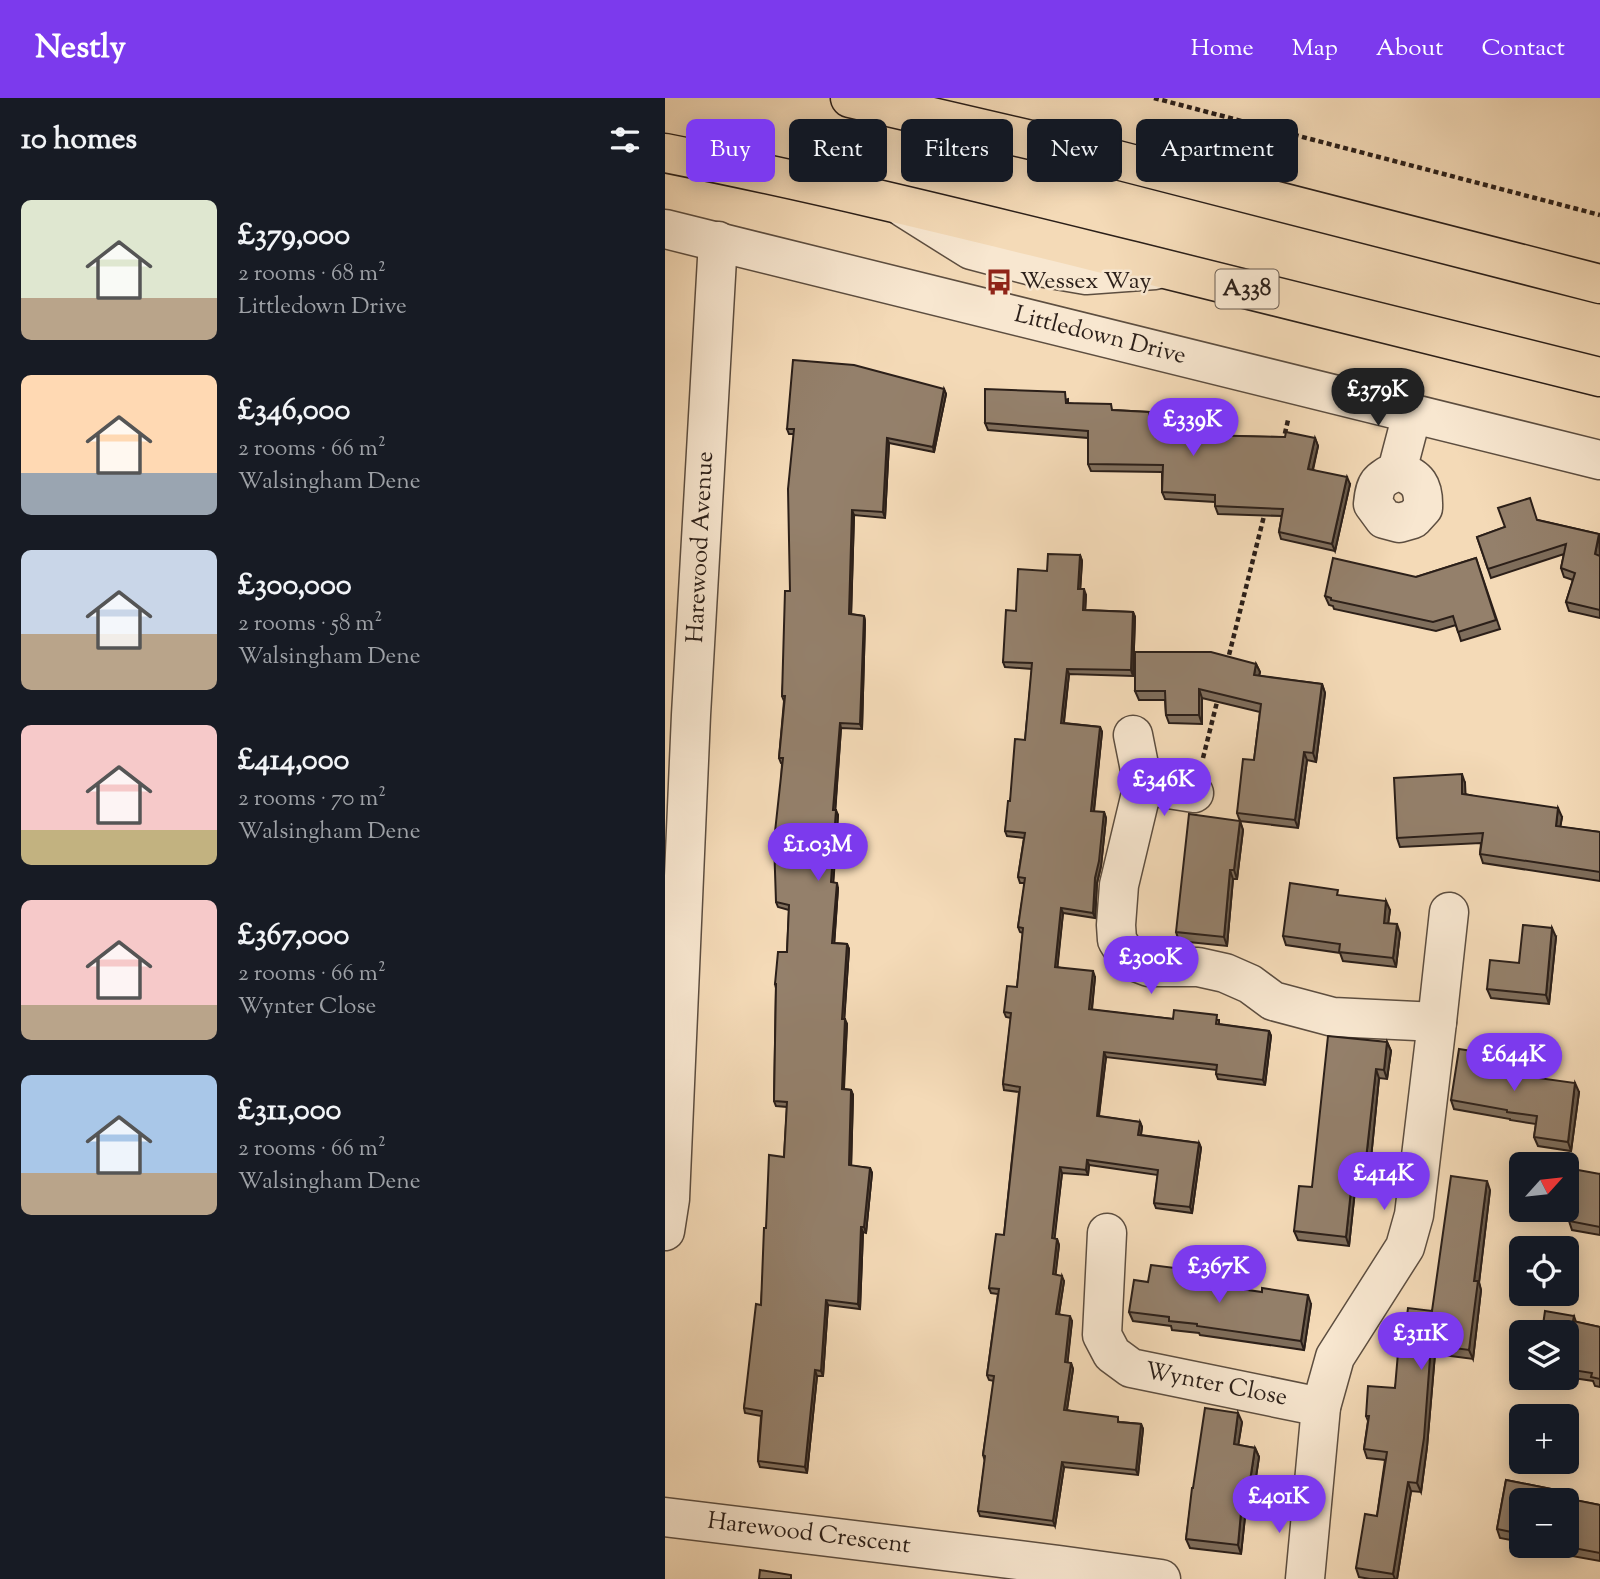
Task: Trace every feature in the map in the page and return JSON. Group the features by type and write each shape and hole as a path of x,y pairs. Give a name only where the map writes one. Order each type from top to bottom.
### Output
{"highway":[{"path":"850,98 1117,160 1600,284"},
{"name":"A338","path":"665,153 894,202 1600,377"}],"street":[{"name":"Littledown Drive","path":"665,229 1600,460"},
{"name":"Harewood Avenue","path":"667,1210 678,715 718,241"},
{"path":"1397,471 1412,414"},
{"path":"1133,735 1143,785 1119,885 1117,940 1125,953 1136,962 1149,967 1198,967 1225,973 1250,984 1273,1001 1333,1017 1437,1022"},
{"path":"1143,785 1194,793"},
{"path":"1304,1579 1321,1407 1335,1357 1405,1247 1413,1215 1449,912"},
{"name":"Wynter Close","path":"1107,1233 1103,1335 1112,1354 1131,1368 1321,1407"},
{"name":"Harewood Crescent","path":"665,1517 1058,1572 1161,1579"}],"path":[{"path":"1154,98 1600,215"},
{"path":"1280,451 1297,385"},
{"path":"1224,674 1267,503"},
{"path":"1194,793 1220,688"}],"building":[{"path":"793,360 854,365 944,389 933,447 887,438 883,512 852,510 849,614 864,616 860,724 840,723 833,810 836,810 831,882 837,883 832,943 847,944 842,1019 845,1019 842,1089 851,1090 849,1165 870,1168 864,1227 861,1227 858,1304 826,1300 821,1371 815,1370 805,1467 758,1461 762,1411 744,1408 756,1304 761,1305 769,1155 784,1157 787,1102 774,1101 775,984 778,952 787,952 789,905 776,902 774,841 783,758 779,758 785,696 782,696 785,591 790,591 788,489 794,429 787,429"},
{"path":"985,389 1065,392 1066,403 1111,404 1112,410 1149,412 1150,423 1197,424 1197,435 1285,437 1286,432 1315,438 1308,469 1347,477 1332,544 1279,532 1283,509 1215,506 1215,495 1162,492 1163,465 1088,464 1088,431 985,423"},
{"path":"1530,498 1537,520 1599,534 1595,554 1600,556 1600,610 1566,602 1575,573 1561,568 1566,544 1488,569 1477,537 1505,527 1498,508"},
{"path":"1048,554 1080,555 1078,589 1084,589 1083,610 1133,612 1131,670 1067,669 1061,723 1100,727 1091,811 1104,812 1093,913 1061,908 1055,967 1093,971 1089,1009 1173,1019 1174,1010 1217,1015 1216,1024 1269,1031 1263,1080 1216,1074 1217,1065 1104,1052 1097,1116 1140,1122 1138,1135 1199,1143 1190,1207 1154,1203 1158,1170 1087,1160 1086,1170 1060,1167 1052,1238 1057,1239 1053,1274 1062,1276 1056,1314 1070,1316 1065,1362 1071,1363 1064,1410 1118,1417 1118,1422 1141,1424 1136,1470 1062,1462 1053,1521 978,1511 994,1376 987,1375 999,1289 989,1288 996,1234 1004,1235 1020,1087 1003,1084 1011,1013 1004,1012 1007,986 1017,987 1023,928 1018,927 1025,878 1018,877 1025,833 1005,831 1015,739 1025,740 1032,663 1003,662 1006,610 1016,611 1018,569 1047,571"},
{"path":"1333,558 1416,577 1476,558 1496,620 1458,632 1453,616 1433,622 1331,600 1325,596"},
{"path":"1135,652 1211,652 1256,664 1254,675 1322,684 1313,753 1304,752 1295,820 1237,813 1243,759 1254,760 1261,704 1199,689 1199,715 1166,715 1165,691 1135,691"},
{"path":"1462,774 1462,794 1558,808 1556,826 1600,832 1600,872 1480,854 1483,833 1397,838 1394,778"},
{"path":"1189,814 1240,821 1234,870 1230,870 1224,937 1176,932"},
{"path":"1290,883 1338,890 1337,895 1386,901 1384,923 1397,924 1393,958 1339,952 1340,944 1283,936"},
{"path":"1523,925 1552,928 1546,995 1487,989 1490,960 1519,963"},
{"path":"1328,1036 1387,1042 1384,1070 1376,1069 1366,1159 1358,1159 1356,1182 1352,1181 1346,1237 1294,1231 1299,1186 1312,1187"},
{"path":"1459,1049 1505,1056 1503,1073 1575,1083 1568,1142 1534,1137 1537,1116 1451,1100"},
{"path":"1579,1170 1600,1174 1600,1227 1574,1222 1579,1222"},
{"path":"1451,1176 1487,1181 1474,1281 1478,1281 1469,1350 1431,1345 1424,1438 1417,1483 1408,1482 1393,1574 1356,1568 1365,1514 1377,1516 1387,1452 1364,1449 1369,1416 1366,1416 1368,1386 1395,1388 1398,1353 1402,1353 1408,1308 1432,1311"},
{"path":"1151,1265 1199,1271 1198,1283 1308,1295 1301,1341 1197,1326 1169,1321 1169,1317 1129,1312 1134,1280 1148,1282"},
{"path":"1545,1311 1574,1316 1573,1320 1544,1320"},
{"path":"1579,1322 1600,1327 1600,1379 1591,1377 1592,1373 1579,1371"},
{"path":"1205,1408 1238,1413 1234,1444 1255,1448 1250,1481 1244,1480 1238,1545 1186,1539"},
{"path":"1506,1480 1546,1488 1509,1488 1509,1532 1497,1529"},
{"path":"1579,1501 1600,1505 1600,1553 1579,1549"},
{"path":"760,1570 791,1575 791,1579 759,1579"}],"place":[{"name":"Wessex Way","path":"999,282"}]}
